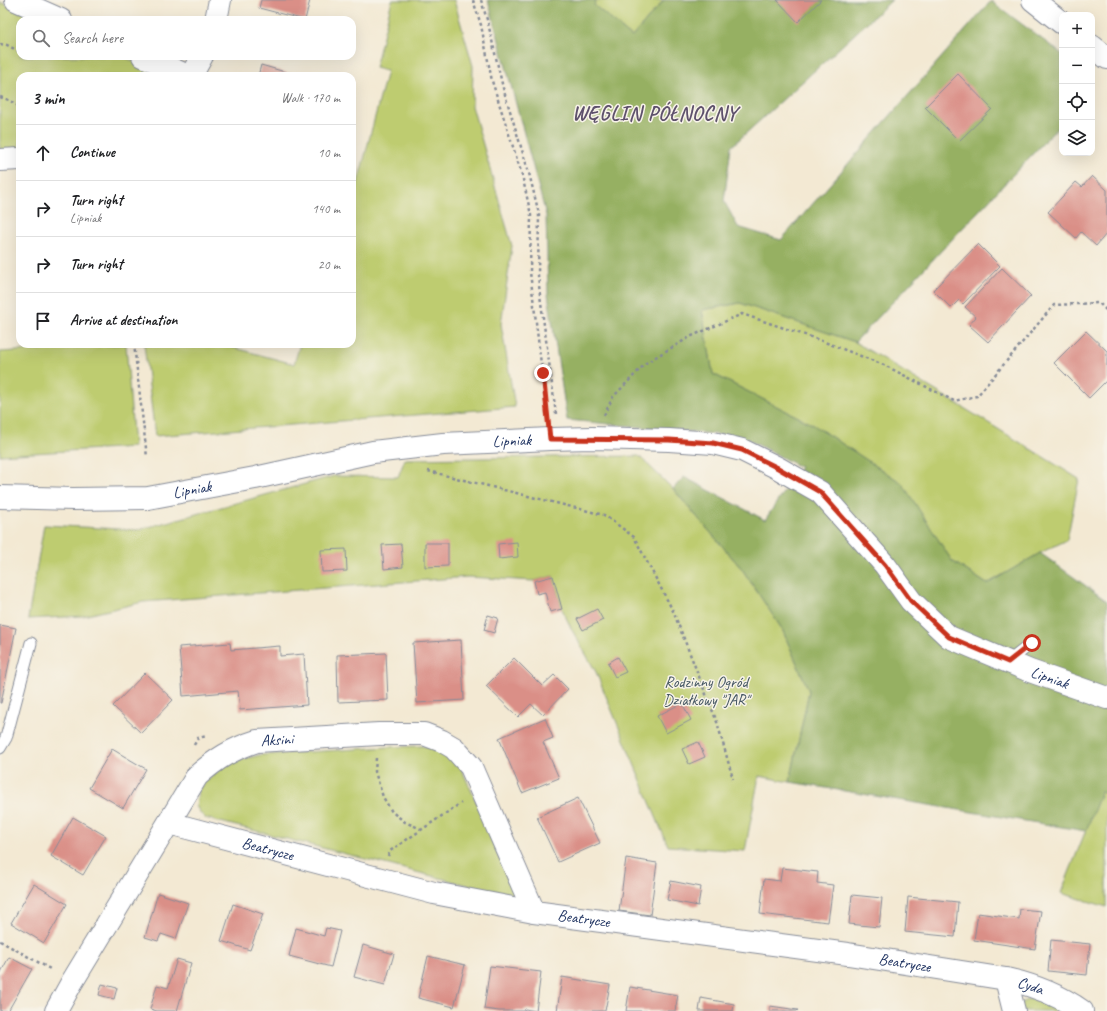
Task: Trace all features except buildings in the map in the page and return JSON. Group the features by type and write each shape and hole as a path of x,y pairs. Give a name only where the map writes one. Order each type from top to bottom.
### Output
{"street":[{"path":"16,0 52,16"},
{"path":"217,16 220,0"},
{"path":"1033,0 1059,21"},
{"path":"1094,48 1107,58"},
{"path":"152,60 179,72"},
{"path":"194,72 200,60"},
{"path":"0,160 16,159"},
{"name":"Lipniak","path":"0,497 73,499 148,498 255,478 373,452 443,444 592,438 713,443 742,450 778,468 820,492 885,565 911,601 949,637 1030,671 1107,698"},
{"name":"Aksini","path":"56,1011 196,776 225,754 241,746 258,741 379,734 424,734 442,741 454,748 471,768 534,912"},
{"name":"Beatrycze","path":"169,823 434,893 534,912 848,954 1006,979"},
{"name":"Cyda","path":"1014,1011 1006,979 1029,984 1082,1011"}],"lane":[{"path":"0,748 6,738 31,643"},
{"path":"1008,662 1032,643"}],"path":[{"path":"473,0 481,25 492,80 522,175 531,215 530,272 555,439"},
{"path":"481,0 488,23 503,88 529,173 539,214 539,282 555,439"},
{"path":"0,44 16,50"},
{"path":"0,97 16,104"},
{"path":"592,438 613,397 647,362 692,336 742,314 814,338 884,365 954,401 977,396 1054,305 1099,303 1107,311"},
{"path":"134,348 147,457"},
{"path":"425,471 604,515 634,538 673,611 717,722 733,779"},
{"path":"379,734 375,772 383,797 392,812 405,822 421,829"},
{"path":"190,751 198,738 213,735"},
{"path":"381,879 390,851 467,798 482,792"},
{"path":"0,940 72,982"}],"green space":[{"path":"392,0 454,0 473,66 472,106 512,246 501,324 515,407 155,436 144,348 235,348 294,364 299,348 356,348 356,190 387,71 375,68"},
{"path":"488,0 596,0 594,5 632,37 664,0 892,0 731,147 724,201 738,227 781,240 991,1 1059,52 1059,126 855,342 740,303 702,310 713,374 812,424 902,483 952,561 987,584 1040,553 1107,601 1107,794 1101,792 1086,831 790,782 809,691 782,629 742,569 673,489 684,477 765,520 800,467 747,439 715,434 567,420 548,294 546,215"},
{"path":"596,0 664,0 632,37 593,5"},
{"path":"0,2 32,16 16,16 16,60 131,60 158,72 16,72 16,149 0,151"},
{"path":"740,303 855,342 1079,479 1067,540 1040,553 987,584 952,561 901,483 812,424 713,374 702,310"},
{"path":"63,348 126,348 134,447 0,455 0,352"},
{"name":"Rodzinny Ogród Działkowy \"JAR\"","path":"639,456 673,489 742,569 782,629 809,691 790,782 759,776 745,851 668,846 596,672 562,609 553,576 534,581 468,577 143,602 83,616 28,619 44,525 138,530 334,476 398,477 405,459"},
{"path":"422,746 436,748 458,761 518,895 475,887 205,818 196,806 198,791 204,782 230,762 260,755"},
{"path":"1101,792 1107,794 1107,907 1061,893"},
{"path":"1027,999 1040,1001 1058,1011 1019,1011 1022,1003"}],"district":[{"name":"WĘGLIN PÓŁNOCNY","path":"655,113"}],"route":[{"path":"543,373 550,439 592,438 669,440 713,443 742,450 778,468 820,492 885,565 911,601 949,637 1008,662 1032,643"}]}
